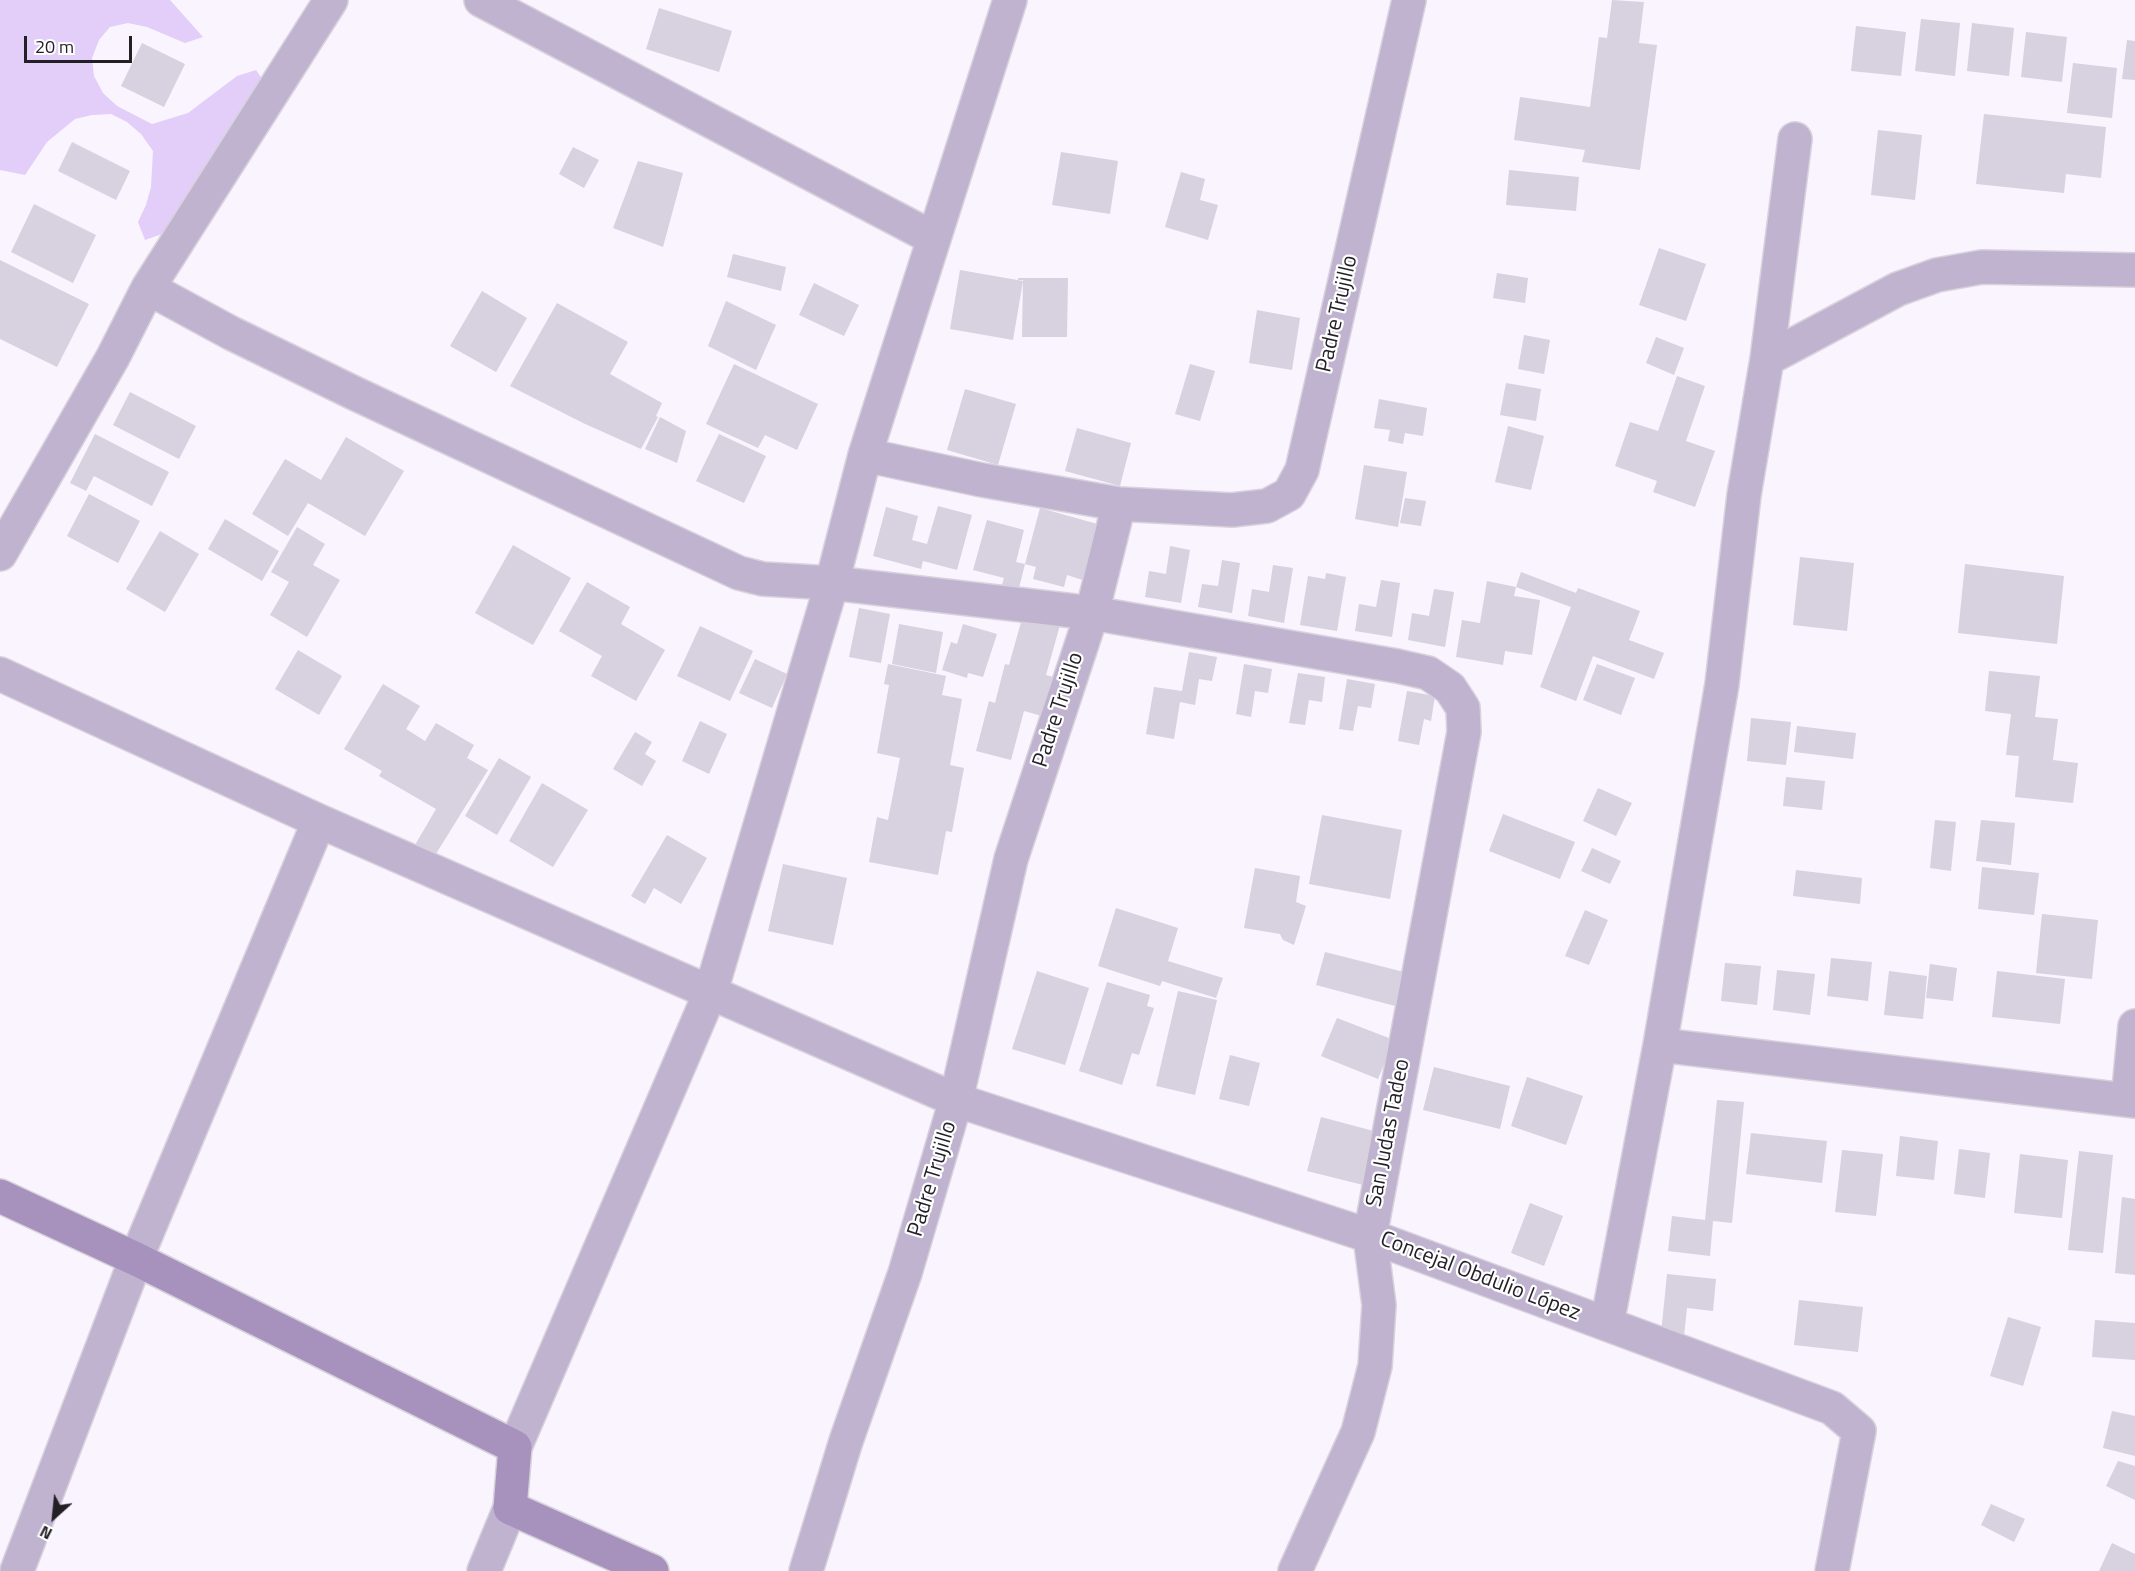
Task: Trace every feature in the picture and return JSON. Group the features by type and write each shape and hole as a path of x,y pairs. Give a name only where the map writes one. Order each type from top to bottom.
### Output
{"street":[{"path":"0,554 113,357 148,288 331,0"},
{"path":"481,0 933,238"},
{"path":"484,1571 510,1508 515,1447 711,991 832,583 866,455 1010,0"},
{"name":"Padre Trujillo","path":"806,1571 846,1441 905,1273 956,1100 1011,859 1092,613 1119,504 1232,510 1267,506 1289,494 1302,470 1409,0"},
{"path":"1607,1324 1660,1045 1722,684 1744,495 1767,359 1795,139"},
{"path":"1767,359 1898,289 1937,275 1982,267 2135,270"},
{"path":"148,288 231,333 354,393 739,573 763,579 832,583 1092,613"},
{"path":"866,455 982,480 1119,504"},
{"name":"San Judas Tadeo","path":"1092,613 1428,673 1450,688 1463,708 1464,732 1370,1236 1379,1305 1375,1366 1358,1432 1295,1571"},
{"name":"Concejal Obdulio López","path":"0,674 319,821 956,1100 1370,1236 1833,1408 1859,1431 1832,1571"},
{"path":"17,1571 136,1259 319,821"},
{"path":"1660,1045 2132,1100 2135,1026"},
{"path":"0,1196 136,1259 515,1447"},
{"path":"510,1508 652,1571"}],"shaded area":[{"path":"0,0 170,0 203,37 185,43 147,27 128,23 110,27 99,40 92,58 94,76 103,93 117,106 152,124 188,113 237,76 256,70 267,86 177,225 145,240 138,222 151,187 153,151 141,134 127,122 111,114 75,119 47,142 25,175 0,170"}],"building":[{"path":"1612,0 1644,2 1639,43 1657,45 1640,170 1582,162 1585,150 1514,140 1520,97 1590,107 1599,37 1607,38"},
{"path":"659,8 732,31 719,72 646,49"},
{"path":"1921,19 1960,23 1955,76 1915,71"},
{"path":"1972,23 2014,28 2009,76 1967,71"},
{"path":"1856,26 1906,32 1901,76 1851,71"},
{"path":"2026,32 2067,37 2062,82 2021,77"},
{"path":"2127,40 2135,41 2135,80 2122,79"},
{"path":"142,43 185,64 164,107 121,86"},
{"path":"2073,63 2117,68 2112,118 2067,113"},
{"path":"1984,114 2106,127 2101,178 2066,174 2064,193 1976,184"},
{"path":"1878,130 1922,135 1915,200 1871,195"},
{"path":"72,142 130,171 116,200 58,171"},
{"path":"573,147 599,160 584,188 559,174"},
{"path":"1061,152 1118,161 1110,214 1052,205"},
{"path":"638,161 683,173 663,247 613,228"},
{"path":"1509,170 1579,177 1576,211 1506,205"},
{"path":"1181,172 1205,179 1200,200 1218,205 1208,240 1165,227"},
{"path":"34,204 96,235 73,283 11,252"},
{"path":"1659,248 1706,264 1686,321 1639,305"},
{"path":"733,254 786,267 781,291 727,277"},
{"path":"0,260 89,304 57,367 0,339"},
{"path":"960,270 1023,281 1013,340 950,329"},
{"path":"1497,273 1528,278 1525,303 1493,298"},
{"path":"1018,278 1068,278 1067,337 1022,337 1023,280 1018,280"},
{"path":"814,283 859,305 844,336 799,315"},
{"path":"482,291 527,318 496,372 450,346"},
{"path":"726,301 776,325 756,370 708,346"},
{"path":"557,303 628,342 610,374 662,403 656,416 658,417 641,449 510,386"},
{"path":"1257,310 1300,318 1292,370 1249,363"},
{"path":"1524,335 1550,340 1544,374 1518,369"},
{"path":"1656,337 1684,348 1674,375 1646,363"},
{"path":"734,364 818,404 797,450 765,435 758,448 706,424"},
{"path":"1190,364 1215,371 1200,421 1175,414"},
{"path":"1677,376 1705,386 1686,441 1715,451 1695,507 1653,492 1657,481 1615,466 1630,422 1658,431"},
{"path":"1506,383 1541,389 1536,421 1500,415"},
{"path":"965,389 1016,404 998,465 947,450"},
{"path":"130,392 196,426 179,459 113,425"},
{"path":"1379,399 1427,408 1423,436 1405,433 1403,444 1388,441 1390,430 1374,428"},
{"path":"660,417 686,431 677,463 645,449"},
{"path":"1508,426 1544,436 1531,490 1495,482"},
{"path":"1077,428 1131,443 1120,486 1065,471"},
{"path":"95,434 169,472 152,506 94,476 86,491 70,483"},
{"path":"719,434 766,456 744,503 696,481"},
{"path":"346,437 404,471 365,536 308,503 288,536 252,514 285,459 321,480"},
{"path":"1364,465 1407,472 1398,527 1355,519"},
{"path":"89,494 140,521 118,563 67,536"},
{"path":"1405,498 1426,501 1421,526 1400,523"},
{"path":"938,506 972,515 957,570 923,561 921,569 873,556 886,507 918,516 912,540 927,544"},
{"path":"1040,508 1101,525 1086,581 1067,575 1064,587 1033,579 1036,567 1025,564"},
{"path":"225,519 279,551 262,581 208,549"},
{"path":"987,520 1024,530 1016,562 1025,564 1018,592 1001,588 1004,578 973,570"},
{"path":"297,527 325,544 313,565 340,580 307,637 270,615 289,582 271,572"},
{"path":"160,531 199,554 165,612 126,589"},
{"path":"513,545 571,578 533,645 475,613"},
{"path":"1170,546 1190,550 1181,603 1145,597 1149,571 1166,574"},
{"path":"1800,557 1854,563 1847,631 1793,625"},
{"path":"1222,560 1240,563 1232,613 1198,607 1202,584 1218,586"},
{"path":"1965,564 2064,576 2057,644 1958,633"},
{"path":"1273,565 1293,568 1284,623 1248,616 1252,589 1269,592"},
{"path":"1521,572 1576,593 1578,588 1640,611 1629,640 1664,653 1654,679 1593,656 1576,701 1540,687 1571,607 1516,587"},
{"path":"1326,573 1346,577 1337,631 1300,625 1308,576 1325,579"},
{"path":"1381,580 1400,583 1392,637 1355,631 1359,604 1376,607"},
{"path":"1487,581 1516,587 1514,596 1540,600 1532,655 1505,651 1503,665 1456,657 1462,620 1480,623"},
{"path":"587,582 630,607 621,624 665,650 636,701 591,676 602,656 559,631"},
{"path":"1434,589 1454,592 1445,647 1408,640 1412,613 1429,616"},
{"path":"859,608 890,614 881,663 849,657"},
{"path":"1023,615 1060,625 1046,675 1060,679 1049,718 1024,711 1011,760 976,751 989,701 995,703 1005,664 1009,665"},
{"path":"899,624 943,632 936,673 892,664"},
{"path":"963,624 997,634 983,677 968,673 967,678 942,670 951,642 957,644"},
{"path":"700,626 753,651 730,701 677,676"},
{"path":"298,650 342,676 319,715 275,689"},
{"path":"1189,652 1217,657 1212,681 1199,679 1195,705 1180,702 1174,739 1146,734 1154,687 1182,691"},
{"path":"755,659 787,674 772,708 739,693"},
{"path":"888,664 946,676 942,695 962,699 950,765 964,768 952,832 946,831 938,875 869,862 877,817 888,820 900,758 877,753 889,685 884,684"},
{"path":"1244,664 1272,669 1268,693 1255,691 1251,717 1236,714"},
{"path":"1597,664 1635,678 1621,715 1583,700"},
{"path":"1989,671 2040,676 2035,717 2058,719 2053,760 2078,763 2073,803 2015,797 2019,756 2006,755 2011,714 1985,711"},
{"path":"1298,673 1325,677 1322,702 1309,700 1305,725 1289,723"},
{"path":"1347,679 1375,684 1371,708 1358,706 1353,731 1339,729"},
{"path":"383,684 420,706 406,729 425,741 436,723 474,745 467,758 488,770 434,857 415,845 436,809 379,776 382,771 344,749"},
{"path":"1407,691 1435,696 1431,721 1424,719 1419,745 1398,741"},
{"path":"1751,718 1791,722 1786,765 1747,761"},
{"path":"700,721 727,734 709,774 682,761"},
{"path":"1797,726 1856,733 1853,759 1794,752"},
{"path":"635,732 652,742 645,754 656,761 642,786 613,769"},
{"path":"499,758 531,777 497,835 465,816"},
{"path":"1786,777 1825,781 1822,810 1783,806"},
{"path":"542,783 588,810 553,867 509,841"},
{"path":"1598,788 1632,803 1616,836 1583,821"},
{"path":"1503,814 1575,842 1560,879 1489,851"},
{"path":"1322,815 1402,830 1390,899 1309,884"},
{"path":"1935,820 1956,822 1951,871 1930,868"},
{"path":"1981,820 2015,823 2011,865 1976,861"},
{"path":"667,835 707,858 681,904 654,888 645,904 631,896"},
{"path":"1592,848 1621,861 1610,884 1581,871"},
{"path":"783,864 847,878 833,945 768,931"},
{"path":"1982,867 2039,873 2034,915 1978,909"},
{"path":"1255,868 1300,876 1296,902 1306,906 1294,945 1283,940 1280,934 1244,928"},
{"path":"1796,870 1862,878 1860,904 1793,896"},
{"path":"1116,908 1178,928 1168,961 1223,978 1216,998 1162,981 1160,986 1098,966"},
{"path":"1585,910 1608,920 1589,965 1565,956"},
{"path":"2042,914 2098,920 2092,979 2036,973"},
{"path":"1325,952 1404,972 1395,1006 1316,985"},
{"path":"1831,958 1872,962 1868,1001 1827,996"},
{"path":"1725,963 1761,966 1757,1005 1721,1001"},
{"path":"1930,964 1957,968 1953,1001 1926,998"},
{"path":"1777,970 1815,974 1810,1015 1773,1010"},
{"path":"1037,971 1089,988 1065,1065 1012,1049"},
{"path":"1889,971 1927,976 1923,1019 1884,1015"},
{"path":"1997,971 2065,979 2060,1024 1992,1017"},
{"path":"1107,982 1150,995 1147,1006 1154,1008 1139,1055 1132,1053 1122,1085 1079,1071"},
{"path":"1178,991 1217,1000 1195,1095 1156,1086"},
{"path":"1337,1018 1394,1040 1378,1079 1321,1056"},
{"path":"1230,1055 1260,1063 1249,1106 1219,1099"},
{"path":"1434,1067 1510,1086 1500,1129 1423,1110"},
{"path":"1527,1077 1583,1096 1566,1145 1511,1126"},
{"path":"1717,1100 1744,1102 1732,1223 1713,1221 1710,1256 1668,1251 1672,1216 1705,1220"},
{"path":"1321,1117 1381,1133 1367,1186 1307,1171"},
{"path":"1751,1133 1827,1141 1822,1183 1746,1174"},
{"path":"1900,1136 1938,1141 1934,1180 1896,1176"},
{"path":"1959,1149 1990,1153 1985,1198 1954,1194"},
{"path":"1842,1150 1883,1154 1876,1216 1835,1212"},
{"path":"2079,1151 2113,1155 2103,1253 2068,1250"},
{"path":"2020,1154 2068,1160 2062,1218 2014,1213"},
{"path":"2122,1197 2135,1199 2135,1275 2115,1273"},
{"path":"1530,1203 1563,1216 1544,1266 1511,1253"},
{"path":"1667,1274 1716,1279 1713,1311 1687,1308 1684,1336 1661,1334"},
{"path":"1799,1300 1863,1307 1858,1352 1794,1345"},
{"path":"2008,1317 2041,1327 2023,1386 1990,1376"},
{"path":"2095,1320 2135,1323 2135,1360 2092,1357"},
{"path":"2112,1411 2135,1416 2135,1456 2103,1448"},
{"path":"2118,1461 2135,1466 2135,1500 2106,1486"},
{"path":"1991,1504 2025,1519 2014,1542 1981,1525"},
{"path":"2112,1543 2135,1554 2135,1571 2099,1571"}]}
